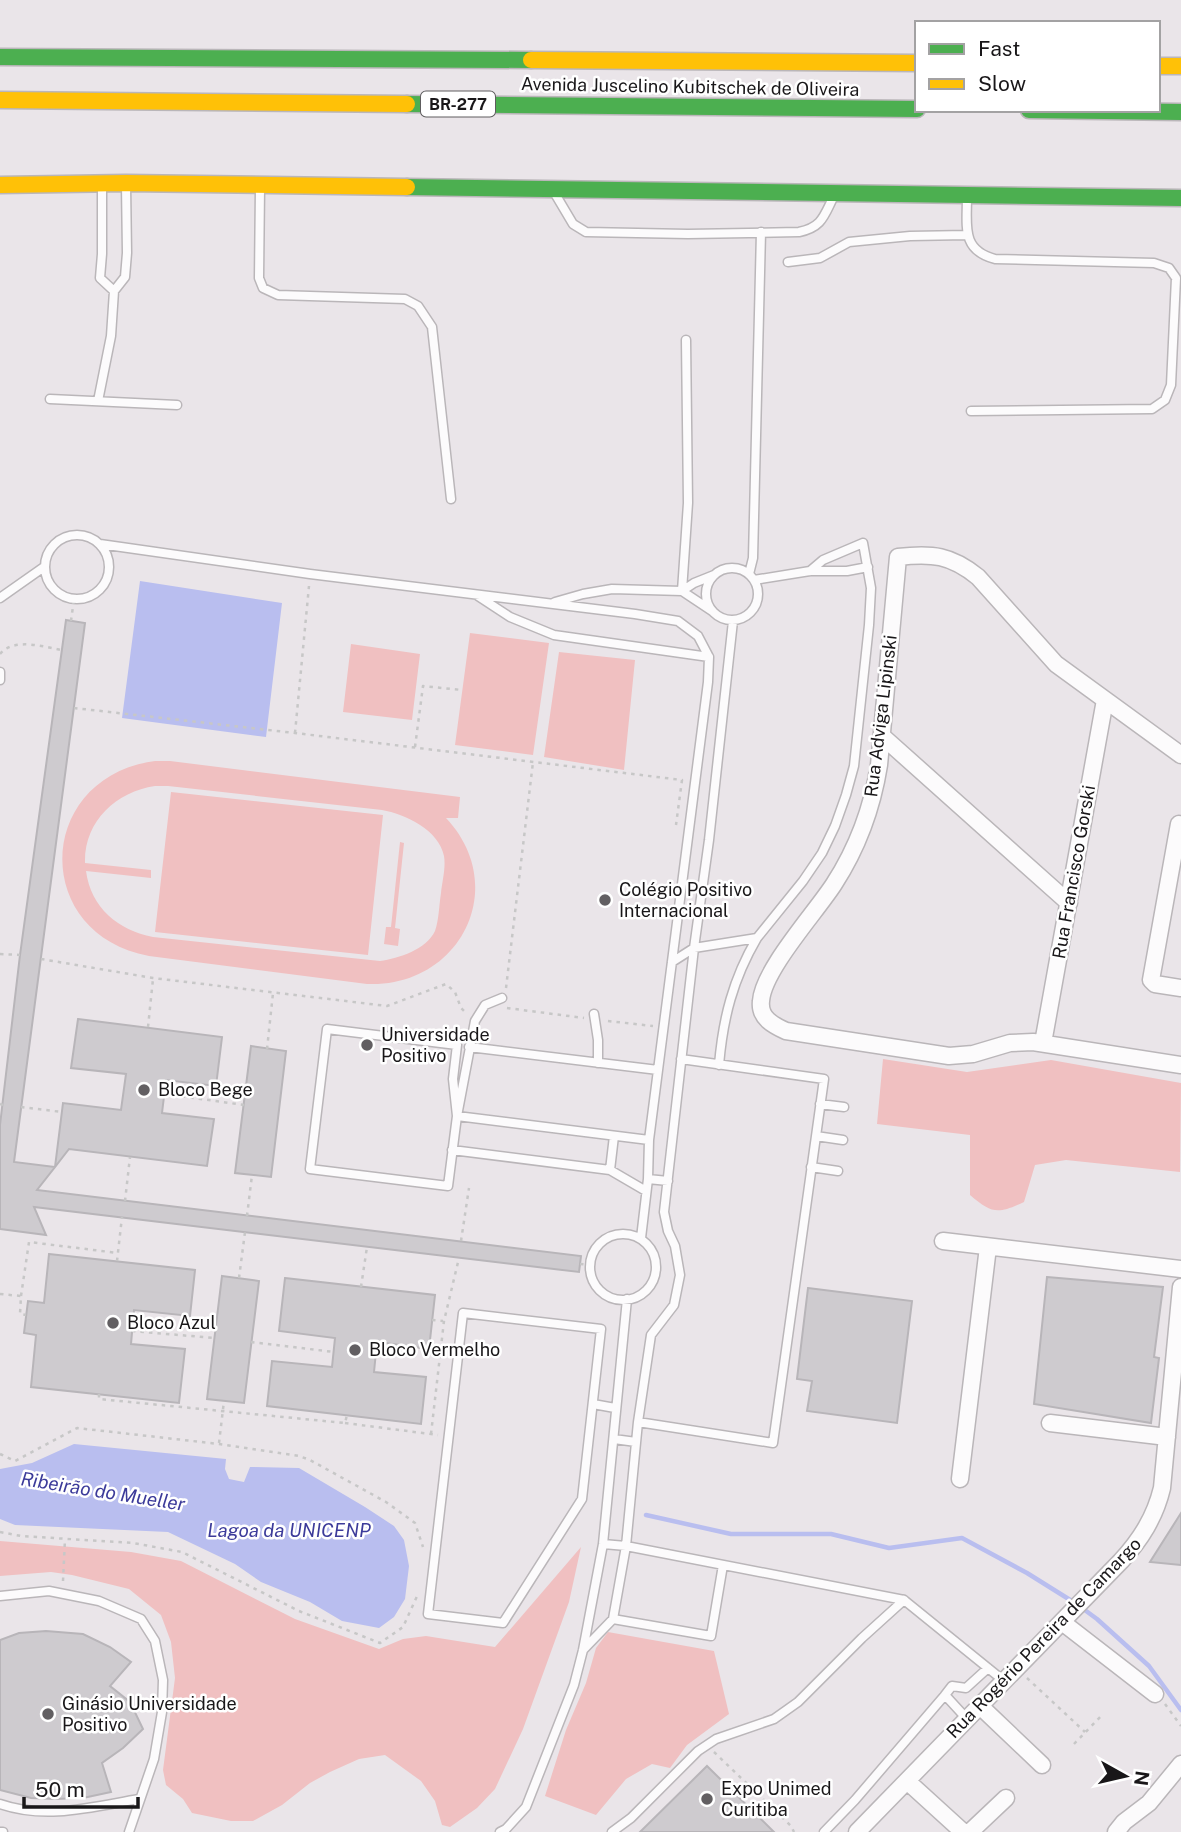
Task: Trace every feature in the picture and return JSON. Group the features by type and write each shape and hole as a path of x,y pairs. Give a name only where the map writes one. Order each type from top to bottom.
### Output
{"main road":[{"path":"0,44 241,57"},
{"name":"Avenida Juscelino Kubitschek de Oliveira","path":"0,57 915,63"},
{"path":"1160,66 1181,66"},
{"name":"Avenida Juscelino Kubitschek de Oliveira","path":"0,100 915,109"},
{"path":"0,117 98,100"},
{"path":"1130,112 1181,113"},
{"path":"0,185 126,183 1181,198"}],"street":[{"name":"Rua Adviga Lipinski","path":"1043,1043 1022,1042 973,1054 936,1056 794,1033 767,1020 761,1012 760,1002 772,972 834,884 859,840 874,793 882,736 898,557 935,556 951,559 964,566 978,577 1051,659 1105,701"},
{"path":"1105,701 1181,755"},
{"name":"Rua Francisco Gorski","path":"1043,1043 1105,701"},
{"path":"882,736 1069,903"},
{"path":"1179,824 1151,980 1155,984 1181,988"},
{"path":"1043,1043 1181,1065"},
{"path":"943,1241 1181,1269"},
{"path":"960,1479 988,1247"},
{"name":"Rua Rogério Pereira de Camargo","path":"857,1832 1134,1547 1154,1515 1162,1488 1181,1287"},
{"path":"1050,1423 1167,1437"},
{"path":"1065,1619 1155,1694"},
{"path":"980,1706 1042,1765"},
{"path":"1116,1832 1124,1822 1149,1803 1181,1764"},
{"path":"907,1781 963,1832"},
{"path":"970,1832 1006,1798"}],"lane":[{"path":"97,401 111,336 114,291 125,277 126,183"},
{"path":"102,184 100,278 114,291"},
{"path":"260,185 259,278 263,288 278,295 405,299 418,306 432,327 451,499"},
{"path":"552,189 573,224 586,232 688,234 799,232 812,229 820,222 835,194"},
{"path":"967,194 967,235 972,247 982,256 995,259 1154,264 1169,268 1176,278 1171,385 1165,400 1152,409 971,411"},
{"path":"549,603 583,593 612,589 682,591 722,618 733,621 750,613 756,605 758,595 751,577 761,232"},
{"path":"788,262 820,258 849,242 910,236 967,235"},
{"path":"682,591 688,503 686,340"},
{"path":"50,400 177,405"},
{"path":"100,544 108,557 109,572 102,586 90,596 74,599 60,594 48,583 44,567 47,554 64,536 76,534 89,537 100,544 678,621 698,636 709,657 708,682 649,1140 648,1179 641,1238"},
{"path":"719,1065 728,1003 744,960 757,938 803,881 821,853 835,826 854,766 869,625 870,588 863,543 823,560 810,571"},
{"path":"0,598 44,567"},
{"path":"682,591 726,569 738,569 751,577 810,571 847,571 868,567"},
{"path":"712,611 707,599 708,587 715,575"},
{"path":"475,595 510,617 554,635 709,657"},
{"path":"583,1650 613,1619 626,1546 638,1422 651,1335 674,1305 680,1275 675,1246 664,1212 733,621"},
{"path":"0,673 0,680"},
{"path":"672,962 694,948 757,938"},
{"path":"457,1116 453,1079 457,1045 327,1029 310,1169 448,1186 457,1116 475,1021 485,1005 503,997"},
{"path":"595,1017 598,1063"},
{"path":"469,1048 658,1070"},
{"path":"638,1422 773,1443 824,1079 681,1059"},
{"path":"820,1104 844,1107"},
{"path":"457,1116 649,1140"},
{"path":"610,1170 614,1136"},
{"path":"816,1136 843,1140"},
{"path":"453,1150 610,1170 646,1191"},
{"path":"811,1167 838,1171"},
{"path":"648,1179 668,1181"},
{"path":"620,1233 641,1238 654,1254 656,1264 656,1274 646,1292 627,1299 610,1297 603,1293 593,1279 591,1265 594,1250 610,1236 620,1233"},
{"path":"500,1832 526,1807 574,1685 583,1650 603,1544 627,1299"},
{"path":"463,1313 601,1329 582,1499 503,1623 428,1614 462,1323 463,1313"},
{"path":"593,1404 615,1408"},
{"path":"614,1439 636,1442"},
{"path":"603,1544 626,1546 904,1600 1004,1681"},
{"path":"613,1619 711,1636 723,1565"},
{"path":"0,1596 49,1591 99,1601 141,1619 155,1641 163,1680 162,1712 154,1759 129,1832"},
{"path":"612,1832 631,1818 698,1751 716,1738 774,1719 798,1702 904,1600"},
{"path":"824,1832 855,1800 952,1686 966,1688 989,1668"},
{"path":"945,1695 968,1719"},
{"path":"0,1804 14,1809 58,1813 139,1800"}],"path":[{"path":"295,733 310,574"},
{"path":"71,621 74,599"},
{"path":"0,654 5,648 27,644 62,650"},
{"path":"415,747 423,686 462,690"},
{"path":"74,708 682,780 675,835"},
{"path":"503,997 533,762"},
{"path":"0,954 20,955"},
{"path":"41,958 153,978 387,1006 446,984 455,992 461,1008 475,1021"},
{"path":"148,1027 153,978"},
{"path":"267,1049 273,993"},
{"path":"503,1008 595,1017 653,1027"},
{"path":"165,1094 244,1105"},
{"path":"21,1107 62,1112"},
{"path":"125,1201 131,1157"},
{"path":"247,1216 252,1175"},
{"path":"461,1241 469,1188"},
{"path":"117,1261 122,1217"},
{"path":"239,1279 245,1232"},
{"path":"26,1315 20,1314 29,1242 118,1253"},
{"path":"361,1287 367,1247"},
{"path":"431,1434 444,1321 459,1258"},
{"path":"580,1264 591,1265"},
{"path":"0,1294 21,1296"},
{"path":"432,1320 462,1323"},
{"path":"132,1331 214,1338"},
{"path":"251,1342 334,1352"},
{"path":"99,1394 99,1399 345,1423 449,1437"},
{"path":"219,1444 224,1401"},
{"path":"345,1423 347,1415"},
{"path":"0,1454 15,1461 77,1428 299,1456 386,1502 415,1523 424,1546 424,1556"},
{"path":"0,1532 21,1536 133,1543 182,1552 299,1611 380,1643 403,1627 420,1589"},
{"path":"63,1594 65,1539"},
{"path":"1016,1669 1085,1732"},
{"path":"1155,1694 1181,1726"},
{"path":"1074,1744 1103,1714"},
{"path":"707,1745 774,1809 794,1832"}],"shaded area":[{"path":"470,633 549,643 533,755 455,745"},
{"path":"351,644 420,654 412,720 343,712"},
{"path":"559,652 635,660 624,770 544,757"},
{"path":"155,761 170,761 460,797 458,818 446,818 465,845 474,874 474,902 466,928 450,951 428,969 400,981 367,984 149,956 110,942 83,918 67,889 62,856 69,824 87,795 115,773","holes":["168,786 382,810 410,819 435,838 444,856 444,875 435,931 419,948 380,961 153,937 128,929 100,906 86,871 151,878 151,870 85,863 86,848 96,822 115,802 141,789"]},
{"path":"171,792 383,815 368,955 155,932"},
{"path":"400,842 404,843 395,928 400,929 398,946 384,944 386,927 391,927"},
{"path":"883,1059 967,1072 1051,1060 1181,1083 1180,1172 1066,1160 1035,1165 1024,1202 1008,1209 990,1209 970,1195 970,1135 877,1124"},
{"path":"0,1541 131,1552 181,1561 295,1619 379,1649 403,1639 426,1636 495,1647 581,1547 569,1602 523,1729 495,1789 477,1808 450,1827 442,1825 435,1801 421,1781 385,1755 359,1759 330,1772 253,1821 231,1821 192,1813 183,1799 166,1785 163,1770 175,1678 171,1642 161,1615 129,1589 72,1575 51,1572 0,1576"},
{"path":"608,1632 714,1651 729,1714 687,1745 670,1768 652,1764 626,1779 596,1815 545,1796 596,1648"}],"water":[{"path":"140,581 282,603 266,737 122,718"},
{"name":"Lagoa da UNICENP","path":"74,1444 226,1459 225,1469 229,1479 244,1482 250,1467 299,1468 394,1526 404,1540 409,1566 405,1599 394,1617 379,1628 342,1621 310,1602 261,1582 235,1564 168,1532 15,1525 0,1519 0,1469 32,1463"}],"building":[{"path":"66,620 85,623 14,1162 55,1167 37,1190 581,1256 579,1272 34,1207 46,1235 0,1229 0,1125 20,955"},
{"name":"Bloco Bege","path":"78,1019 222,1037 216,1086 166,1080 162,1113 214,1119 207,1166 69,1149 55,1167 63,1103 121,1110 126,1074 71,1068"},
{"path":"251,1046 286,1051 271,1177 235,1173"},
{"name":"Bloco Azul","path":"49,1254 195,1270 190,1316 134,1310 131,1344 185,1349 179,1403 31,1387 36,1335 24,1333 28,1301 44,1303"},
{"path":"222,1276 259,1281 244,1403 207,1399"},
{"path":"1047,1277 1163,1287 1154,1357 1159,1358 1151,1423 1034,1404"},
{"name":"Bloco Vermelho","path":"285,1278 435,1295 429,1349 377,1342 374,1372 426,1377 421,1424 267,1406 272,1361 332,1367 335,1338 279,1331"},
{"path":"808,1288 912,1301 897,1423 807,1411 812,1381 797,1379"},
{"path":"1181,1513 1181,1565 1150,1562"},
{"path":"46,1631 83,1634 110,1647 131,1662 110,1686 130,1702 143,1729 102,1763 111,1792 83,1798 55,1799 31,1798 0,1790 0,1640 19,1633"},
{"name":"Expo Unimed Curitiba","path":"707,1766 774,1832 640,1832"}],"waterway":[{"name":"Ribeirão do Mueller","path":"646,1515 731,1534 831,1534 889,1548 962,1538 1075,1603"},
{"name":"Ribeirão do Mueller","path":"1082,1608 1149,1666 1181,1710"}],"traffic: fast":[{"path":"0,57 531,60"},
{"path":"407,104 915,109"},
{"path":"1160,112 1181,112"},
{"path":"407,187 1181,198"}],"traffic: slow":[{"path":"531,60 915,63"},
{"path":"1160,66 1181,66"},
{"path":"0,100 407,104"},
{"path":"0,185 126,183 407,187"}],"place":[{"name":"Colégio Positivo Internacional","path":"605,900"},
{"name":"Universidade Positivo","path":"367,1045"},
{"name":"Bloco Bege","path":"144,1090"},
{"name":"Bloco Azul","path":"113,1323"},
{"name":"Bloco Vermelho","path":"355,1350"},
{"name":"Ginásio Universidade Positivo","path":"48,1714"},
{"name":"Expo Unimed Curitiba","path":"707,1799"}]}
